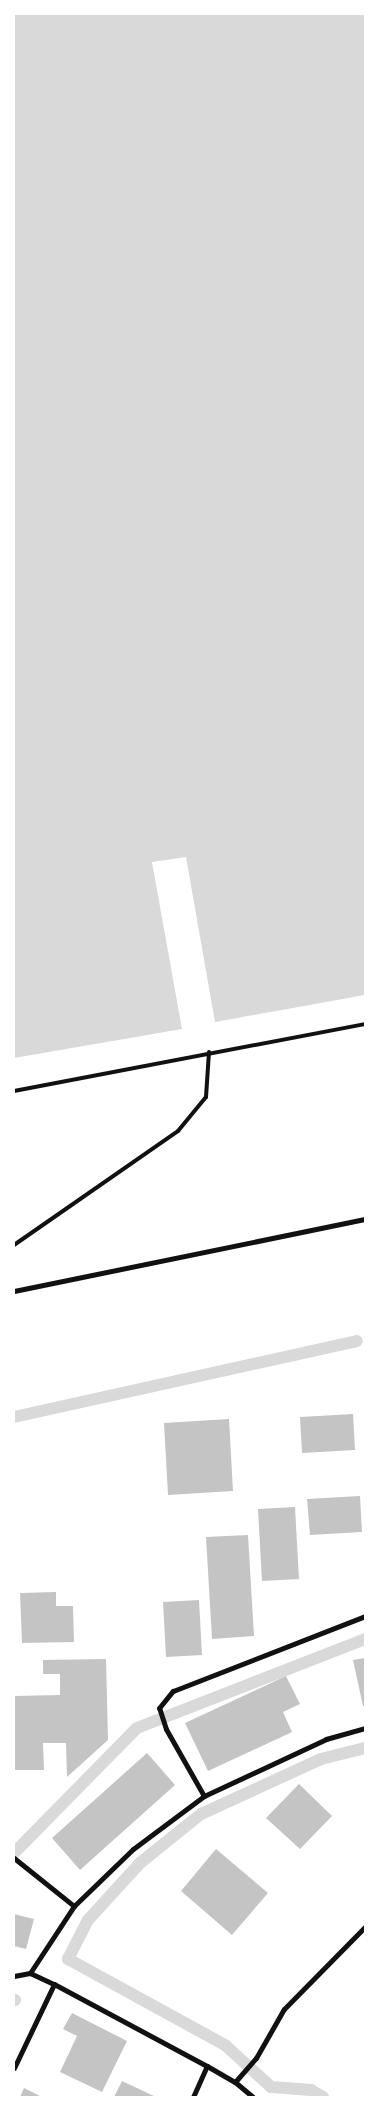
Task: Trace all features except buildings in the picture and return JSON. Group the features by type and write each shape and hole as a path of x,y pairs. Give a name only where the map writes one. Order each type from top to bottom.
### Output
{"street":[{"path":"14,1291 365,1219"},
{"path":"204,1796 166,1729 159,1708 173,1692 365,1616"},
{"path":"30,1973 74,1906 133,1849 204,1796 326,1739 365,1728"},
{"path":"14,1858 74,1906"},
{"path":"234,2082 256,2058 284,2009 365,1927"},
{"path":"14,1976 30,1973 54,1984 207,2066 234,2082 253,2097"},
{"path":"14,2068 54,1984"},
{"path":"193,2097 207,2066"}],"lane":[{"path":"14,1091 209,1052 365,1024"},
{"path":"14,1245 178,1131 206,1097 209,1052"}],"shaded area":[{"path":"14,14 365,14 365,995 215,1022 186,857 152,862 182,1029 14,1058"}],"waterway":[{"path":"14,1417 357,1341"},
{"path":"14,1853 137,1728 365,1639"},
{"path":"323,2097 311,2090 271,2087 225,2045 68,1959 88,1920 140,1863 201,1814 321,1759 365,1748"}]}
